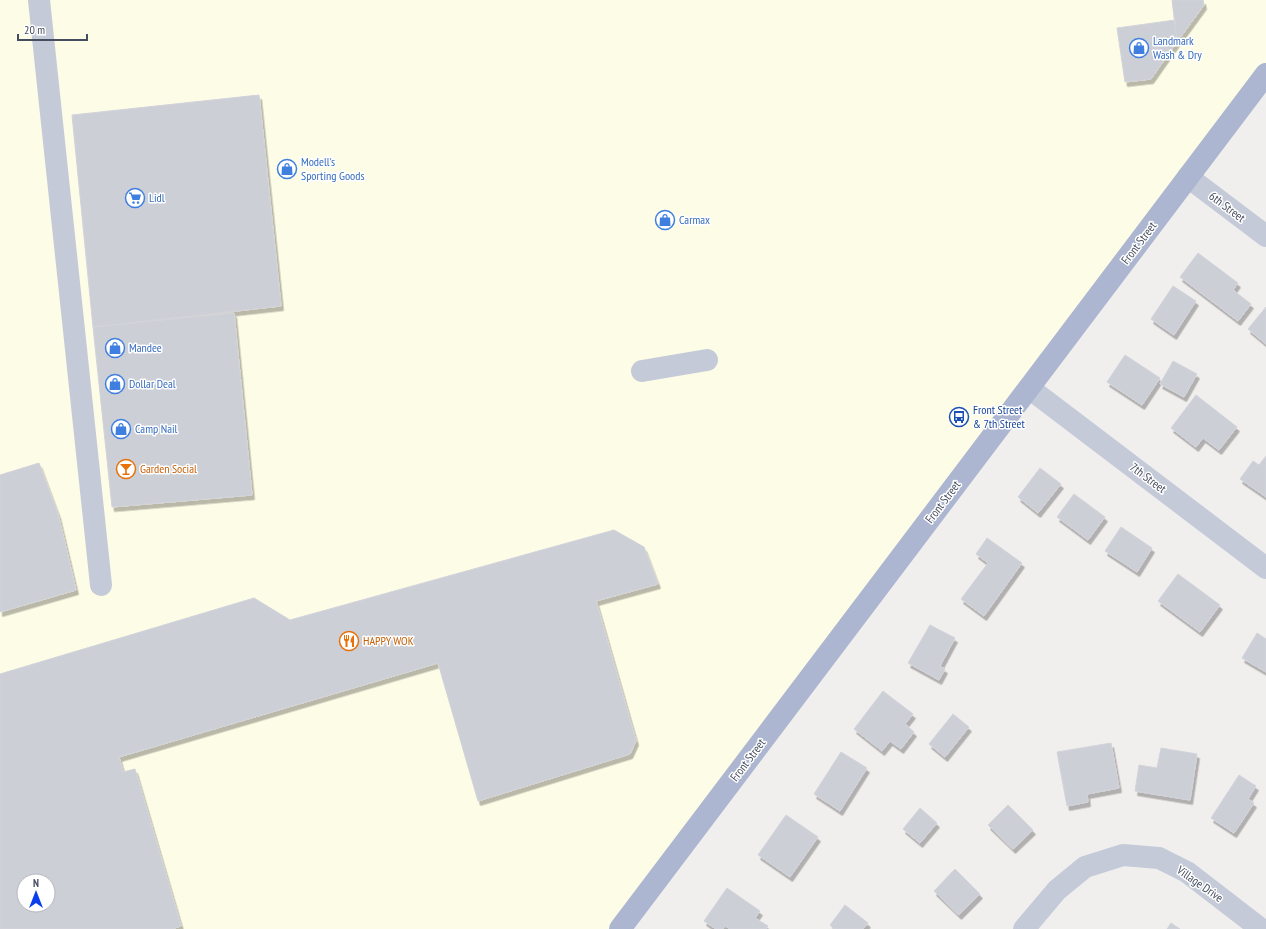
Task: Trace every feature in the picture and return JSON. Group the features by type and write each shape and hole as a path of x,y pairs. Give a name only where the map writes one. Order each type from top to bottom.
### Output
{"main road":[{"name":"Front Street","path":"622,928 1266,74"}],"street":[{"path":"39,0 101,585"},
{"name":"6th Street","path":"1188,177 1266,236"},
{"path":"642,371 707,360"},
{"name":"7th Street","path":"1029,388 1266,568"},
{"name":"Village Drive","path":"1024,929 1057,890 1085,867 1123,855 1159,858 1187,872 1261,929"}],"shaded area":[{"path":"0,0 1266,0 1266,74 620,929 0,929"}],"building":[{"path":"1172,0 1203,0 1204,5 1177,42"},
{"path":"1175,20 1177,42 1151,79 1125,82 1117,28"},
{"path":"259,95 281,306 93,327 72,115"},
{"path":"1198,253 1238,283 1233,290 1251,304 1238,321 1180,277"},
{"path":"1173,286 1196,301 1174,335 1151,319"},
{"path":"1266,307 1266,344 1248,329"},
{"path":"234,313 252,495 112,507 93,327"},
{"path":"1125,355 1160,378 1142,405 1107,382"},
{"path":"1173,361 1197,374 1184,397 1160,384"},
{"path":"1196,395 1237,427 1219,450 1203,438 1196,447 1171,428"},
{"path":"1266,456 1266,497 1240,479 1253,461 1259,465"},
{"path":"39,463 58,514 76,590 0,612 0,475"},
{"path":"1040,468 1061,484 1038,513 1018,497"},
{"path":"1074,494 1105,517 1088,540 1057,517"},
{"path":"1121,527 1152,548 1137,572 1105,551"},
{"path":"614,530 644,547 658,584 596,601 636,741 630,754 478,801 438,663 119,757 123,772 135,769 181,926 172,929 0,929 0,674 254,598 290,620"},
{"path":"987,538 1022,563 984,616 961,599 988,563 976,554"},
{"path":"1178,574 1220,605 1200,632 1158,601"},
{"path":"930,625 955,638 940,666 945,669 939,680 908,663"},
{"path":"1257,633 1266,639 1266,672 1242,658"},
{"path":"883,691 913,714 905,724 914,732 901,749 890,741 882,751 854,729"},
{"path":"953,714 969,727 945,757 929,744"},
{"path":"1111,743 1119,788 1087,794 1088,802 1067,806 1057,752"},
{"path":"1161,748 1197,754 1190,800 1135,791 1139,765 1157,768"},
{"path":"841,752 867,768 840,811 814,794"},
{"path":"1239,775 1256,786 1248,799 1254,803 1234,833 1211,818"},
{"path":"1008,805 1033,830 1013,849 988,825"},
{"path":"920,808 937,823 920,843 903,829"},
{"path":"786,815 818,837 790,877 758,855"},
{"path":"955,869 980,894 959,915 934,891"},
{"path":"727,888 760,911 755,918 768,926 766,929 730,929 725,926 723,929 716,929 704,921"},
{"path":"845,905 868,923 863,929 834,929 830,925"},
{"path":"1171,923 1180,929 1167,929"}],"place":[{"name":"Landmark Wash & Dry","path":"1139,48"},
{"name":"Modell's Sporting Goods","path":"287,169"},
{"name":"Lidl","path":"135,198"},
{"name":"Carmax","path":"665,220"},
{"name":"Mandee","path":"115,348"},
{"name":"Dollar Deal","path":"115,384"},
{"name":"Front Street & 7th Street","path":"959,417"},
{"name":"Camp Nail","path":"121,429"},
{"name":"Garden Social","path":"126,469"},
{"name":"HAPPY WOK","path":"349,641"}]}
